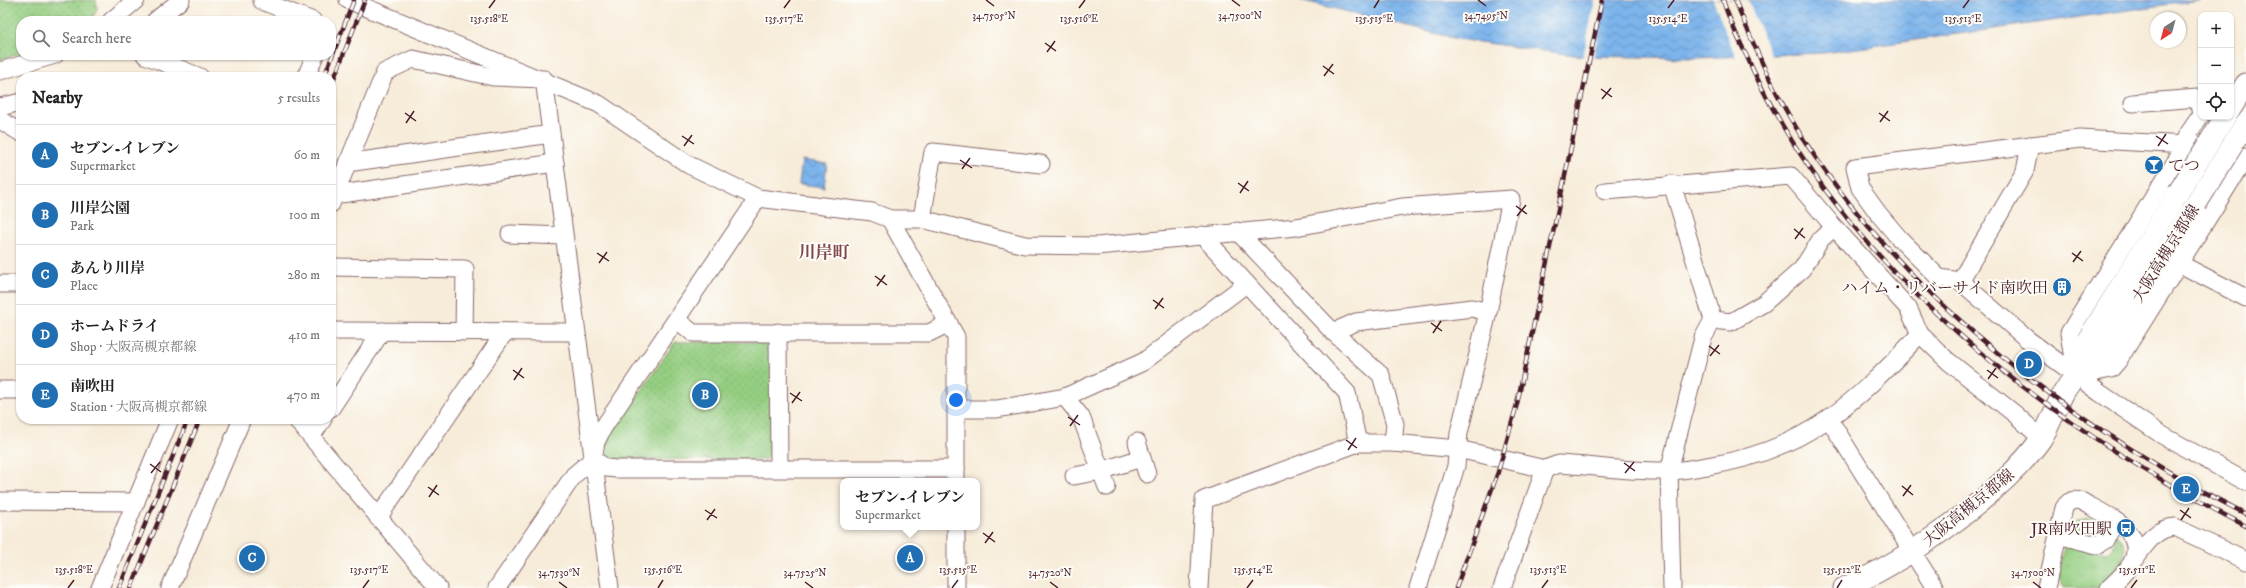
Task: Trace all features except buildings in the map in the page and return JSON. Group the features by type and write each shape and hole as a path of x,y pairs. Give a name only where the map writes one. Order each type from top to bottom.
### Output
{"main road":[{"path":"2234,103 2246,84"},
{"name":"大阪高槻京都線","path":"2076,376 2082,349 2223,120"},
{"name":"大阪高槻京都線","path":"1844,588 1869,578 1912,550 1944,528 2007,478 2041,438 2064,394 2076,376 2099,359 2246,123"}],"street":[{"path":"118,16 136,0"},
{"path":"161,16 181,0"},
{"path":"283,0 318,16"},
{"path":"348,0 544,79 599,104 689,165 758,198 872,212 890,219 922,219 1025,245 1097,246 1237,231 1296,227 1402,207 1511,199 1488,312 1459,433 1456,466 1418,588"},
{"path":"262,1 300,16"},
{"path":"336,192 384,72 413,59 493,77 544,79"},
{"path":"0,71 38,60"},
{"path":"158,60 188,72"},
{"path":"308,72 313,60"},
{"path":"544,79 575,332 610,588"},
{"path":"2076,376 2069,333 2186,145 2186,138 2200,115 2198,98 2133,103"},
{"path":"0,107 16,103"},
{"path":"0,120 16,130"},
{"path":"347,163 551,134"},
{"path":"2246,139 2186,145 2080,139 1855,167 1860,188 1899,238 1939,278 1960,281 2027,339 2076,376 2162,435 2246,482"},
{"path":"1960,281 2025,171 2030,145"},
{"path":"922,219 933,152 1041,164"},
{"path":"2076,376 2111,369 2118,361 2246,157"},
{"path":"336,200 555,163"},
{"path":"1605,191 1672,184 1791,176 1834,228 1908,308 1920,334 1948,360 2016,415 2041,438"},
{"path":"1672,184 1713,320 1703,338 1669,471 1672,588"},
{"path":"497,588 574,475 593,459 596,442 603,428 758,198"},
{"path":"593,459 606,468 617,469 779,468 956,475 956,337 890,219"},
{"path":"1713,320 1731,322 1764,303 1802,269 1821,239 1834,228"},
{"path":"1237,231 1333,332 1381,374 1394,424 1393,442"},
{"path":"510,234 564,236"},
{"path":"1202,235 1347,393 1358,443"},
{"path":"2180,264 2246,298"},
{"path":"336,267 465,269 464,332"},
{"path":"0,284 16,284"},
{"path":"957,409 997,409 1065,396 1143,362 1246,284"},
{"path":"1333,332 1356,322 1472,308 1488,312"},
{"path":"677,320 694,333 929,333 949,323"},
{"path":"336,331 575,332"},
{"path":"336,400 382,331"},
{"path":"378,518 505,332"},
{"path":"778,332 779,468"},
{"path":"1199,588 1204,500 1358,443 1393,442 1458,449 1545,469 1559,464 1669,471 1727,463 1756,456 1784,445 1829,419 1876,380 1920,334"},
{"path":"0,390 16,390"},
{"path":"1065,396 1081,417 1104,479"},
{"path":"1829,419 1935,588"},
{"path":"100,588 168,424"},
{"path":"170,588 240,424"},
{"path":"300,424 438,588"},
{"path":"311,437 320,424"},
{"path":"1074,476 1104,479 1144,466 1136,442"},
{"path":"1502,588 1545,469"},
{"path":"2048,585 2064,508 2070,501 2081,501 2126,528 2133,538 2135,548 2133,561"},
{"path":"0,502 136,502"},
{"path":"2058,535 2097,545 2105,540 2115,522"},
{"path":"2109,588 2151,538 2164,529 2175,527 2246,561"},
{"path":"956,530 956,588"}],"green space":[{"path":"0,0 96,0 97,9 94,16 16,16 16,55 0,60"},
{"path":"675,342 765,342 773,348 773,452 765,460 613,459 606,453 606,441"},
{"path":"2089,519 2107,529 2098,536 2076,530 2071,526 2075,522"},
{"path":"2115,534 2122,540 2125,547 2121,562 2111,577 2099,588 2064,588 2058,571 2065,544 2107,553 2112,548"}],"water":[{"path":"1300,0 2200,0 1823,53 1697,58 1581,56 1458,39"},
{"path":"802,160 827,164 824,187 799,184"}],"pier":[{"path":"1595,0 1605,0 1593,58 1583,58"},
{"path":"1713,0 1748,0 1772,57 1736,58"}],"railway":[{"path":"336,46 354,0"},
{"path":"336,73 365,0"},
{"path":"1456,588 1498,472 1517,404 1602,0"},
{"path":"1723,0 1733,27 1753,70 1794,144 1843,213 1899,277 1962,337 2029,391 2100,441 2172,486 2246,526"},
{"path":"1735,0 1775,89 1804,140 1846,199 1893,254 1945,306 2000,355 2059,400 2120,442 2182,480 2246,514"},
{"path":"326,72 331,60"},
{"path":"119,588 186,424"},
{"path":"131,588 198,424"}],"place":[{"name":"てつ","path":"2154,165"},
{"name":"ハイム・リバーサイド南吹田","path":"2062,287"},
{"name":"ホームドライ","path":"2029,364"},
{"name":"川岸公園","path":"705,395"},
{"name":"南吹田","path":"2186,489"},
{"name":"JR南吹田駅","path":"2126,528"},
{"name":"あんり川岸","path":"252,558"},
{"name":"セブン-イレブン","path":"910,558"}],"district":[{"name":"川岸町","path":"824,252"}]}
